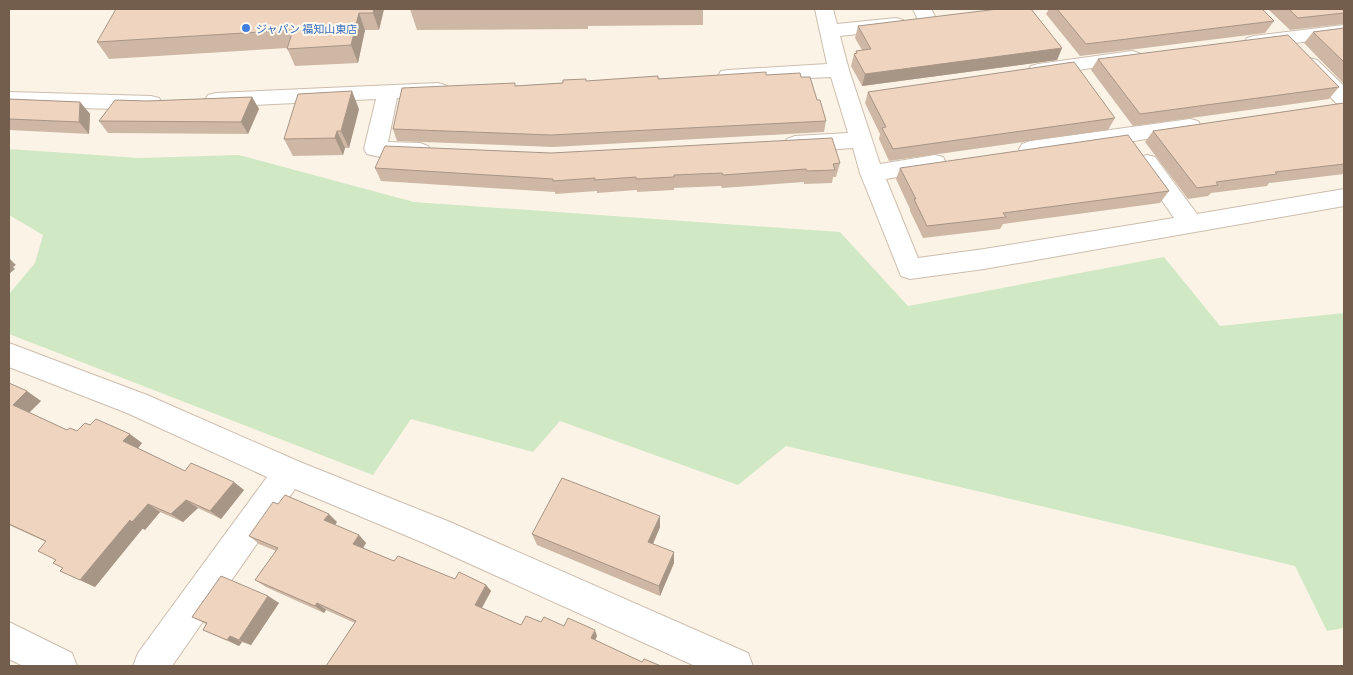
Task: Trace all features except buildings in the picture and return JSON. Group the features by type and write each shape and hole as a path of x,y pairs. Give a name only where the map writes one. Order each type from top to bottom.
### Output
{"street":[{"path":"824,9 839,70 858,96 862,140 872,172 910,269 984,259 1344,198"},
{"path":"830,31 925,14 946,18"},
{"path":"1267,20 1338,103"},
{"path":"1236,44 1344,31"},
{"path":"1058,44 1091,87"},
{"path":"1015,73 1151,55"},
{"path":"706,77 839,70"},
{"path":"195,101 457,89"},
{"path":"388,92 375,149 444,152"},
{"path":"9,99 166,102"},
{"path":"1112,116 1191,224"},
{"path":"1009,152 1212,123"},
{"path":"772,145 862,140"},
{"path":"872,172 960,160"},
{"path":"9,355 137,404 288,472 438,533 735,666"},
{"path":"151,666 288,472"},
{"path":"9,640 59,666"}],"green space":[{"path":"9,149 140,158 239,155 414,202 840,232 908,306 1164,257 1220,326 1344,313 1344,628 1327,631 1295,566 786,446 738,485 560,421 533,452 411,419 373,475 9,334 9,294 35,263 43,235 9,215"}],"place":[{"name":"ジャパン 福知山東店","path":"246,28"}]}
